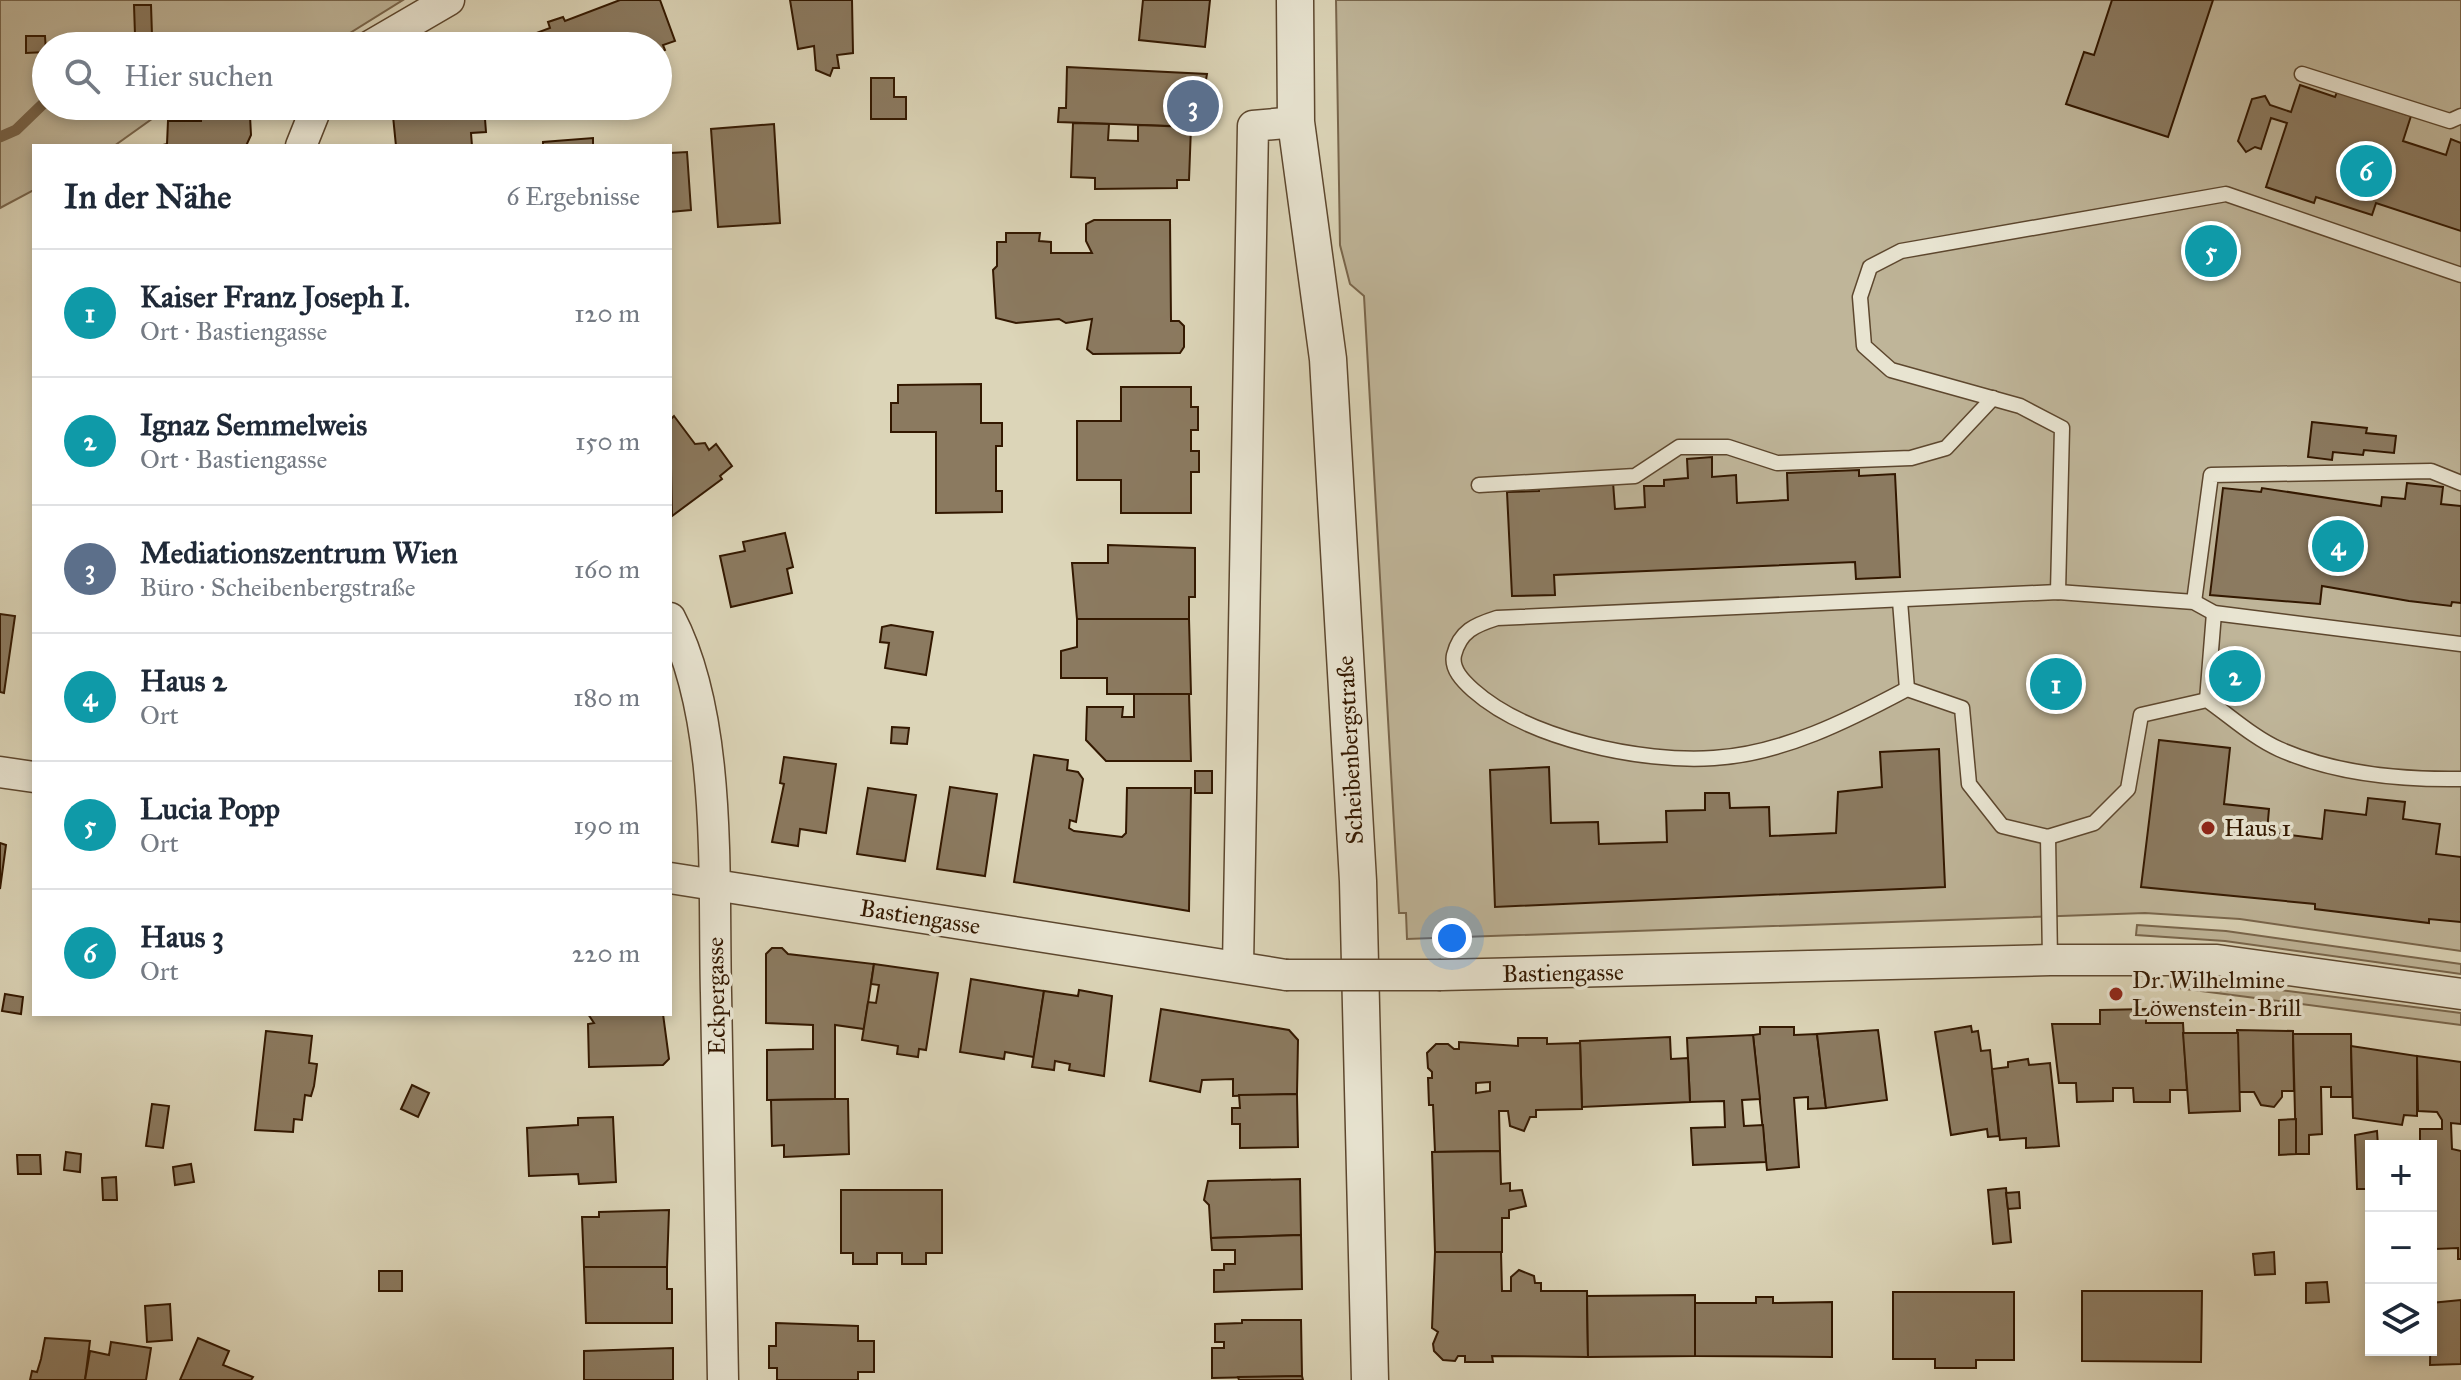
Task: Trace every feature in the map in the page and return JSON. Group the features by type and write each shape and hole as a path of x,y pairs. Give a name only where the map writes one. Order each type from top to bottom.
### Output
{"street":[{"path":"394,32 449,0"},
{"name":"Scheibenbergstraße","path":"1295,0 1296,122 1328,359 1358,881 1370,1380"},
{"path":"302,144 311,120"},
{"path":"1238,966 1253,126 1296,122"},
{"name":"Eckpergasse","path":"672,623 697,684 706,732 714,885 723,1380"},
{"path":"0,772 32,777"},
{"name":"Bastiengasse","path":"672,878 1286,975 1441,975 2050,960 2217,960 2461,994"}],"lane":[{"path":"2302,74 2450,121 2461,116"},
{"path":"2058,592 2062,428 2020,406 1891,370 1864,346 1860,297 1870,267 1901,251 2226,194 2461,275"},
{"path":"1479,485 1635,476 1679,447 1728,447 1777,463 1911,458 1946,448 1993,398"},
{"path":"2194,602 2211,475 2431,471 2461,483"},
{"path":"2461,644 2214,613 2194,602 2058,592 1497,618 1471,626 1457,644 1453,660 1461,680 1487,703 1526,724 1602,748 1674,758 1747,754 1813,734 1907,689 1962,708 1969,784 2002,826 2048,837 2094,823 2128,789 2141,715 2207,700 2277,748 2334,767 2416,780 2461,779"},
{"path":"1900,601 1907,689"},
{"path":"2207,700 2214,613"},
{"path":"2048,837 2050,960"}],"shaded area":[{"path":"0,0 403,0 352,32 32,32 32,120 150,120 117,144 32,144 32,191 0,208"},
{"path":"1336,0 2461,0 2461,951 2240,919 2145,913 1407,939 1406,913 1399,913 1364,296 1350,284 1340,245"},
{"path":"2137,925 2226,931 2461,964 2461,974 2225,941 2136,935"},
{"path":"2171,976 2461,1013 2461,1025 2171,987"}],"building":[{"path":"620,0 660,0 672,32 539,32 550,28 548,22 563,17 565,21"},
{"path":"790,0 852,0 853,53 837,55 839,68 833,68 830,76 816,70 814,46 798,49"},
{"path":"1143,0 1210,0 1205,47 1139,40"},
{"path":"2112,0 2213,0 2168,137 2066,104 2084,52 2094,55"},
{"path":"134,5 151,5 152,32 135,32"},
{"path":"26,36 32,36 32,53 26,53"},
{"path":"1067,67 1207,74 1198,127 1058,122 1059,108 1066,108"},
{"path":"871,78 894,78 894,97 906,97 906,119 871,119"},
{"path":"2300,85 2335,97 2337,92 2411,116 2403,141 2446,155 2451,139 2461,143 2461,231 2376,203 2372,215 2316,197 2314,203 2266,187 2287,123 2271,118 2261,149 2255,147 2246,152 2238,141 2252,99 2265,96 2270,105 2291,112"},
{"path":"250,120 251,135 247,144 167,144 168,121"},
{"path":"393,120 485,120 486,132 471,133 472,144 396,144"},
{"path":"1073,123 1109,124 1108,140 1138,141 1138,125 1191,127 1189,180 1177,180 1177,188 1095,189 1095,178 1071,177"},
{"path":"774,124 780,223 718,227 711,129"},
{"path":"593,138 593,144 543,142"},
{"path":"687,152 691,210 672,212 672,153"},
{"path":"1094,220 1170,220 1171,321 1179,321 1184,326 1184,347 1180,353 1093,354 1087,349 1092,319 1066,323 1059,319 1016,323 996,318 993,270 997,266 997,242 1006,242 1006,233 1040,233 1039,241 1051,242 1051,253 1092,253 1086,241 1086,224"},
{"path":"981,384 981,423 1002,423 1002,446 996,446 996,491 1002,491 1002,512 936,513 936,432 891,432 891,403 898,403 898,385"},
{"path":"1121,387 1191,387 1191,407 1198,407 1198,430 1191,430 1191,451 1199,451 1199,472 1191,472 1191,513 1121,513 1121,480 1077,480 1077,421 1121,421"},
{"path":"674,416 695,444 705,443 709,450 716,444 732,466 720,476 722,479 672,516"},
{"path":"2312,422 2367,428 2366,433 2396,436 2394,453 2364,450 2363,455 2333,452 2332,460 2308,457"},
{"path":"1712,457 1712,477 1736,475 1737,503 1788,500 1787,473 1859,470 1859,476 1895,474 1900,577 1856,579 1855,562 1554,575 1555,595 1512,596 1507,492 1539,491 1539,486 1613,482 1615,509 1645,507 1644,486 1664,486 1664,480 1688,478 1687,459"},
{"path":"2407,483 2443,487 2441,504 2461,506 2461,603 2452,602 2451,606 2409,601 2322,586 2320,604 2210,595 2223,488 2261,492 2262,488 2381,506 2382,497 2405,499"},
{"path":"785,533 793,567 787,569 792,593 731,607 720,556 745,551 743,542"},
{"path":"1108,545 1195,548 1195,597 1189,597 1189,619 1077,619 1072,563 1108,563"},
{"path":"0,614 15,616 4,693 0,692"},
{"path":"1077,619 1189,619 1191,694 1107,694 1107,678 1061,678 1061,651 1077,647"},
{"path":"891,625 933,632 926,675 885,668 889,643 880,642 882,627"},
{"path":"1134,694 1189,694 1191,761 1106,761 1086,740 1087,707 1123,707 1122,717 1134,717"},
{"path":"892,727 909,728 907,744 891,743"},
{"name":"Haus 1","path":"2159,740 2230,748 2224,804 2269,809 2267,832 2322,839 2325,810 2366,815 2368,798 2405,802 2403,819 2440,824 2436,854 2461,857 2461,922 2429,919 2429,923 2315,909 2315,904 2141,887"},
{"path":"1939,749 1945,887 1495,907 1490,770 1549,767 1551,823 1598,822 1599,844 1667,842 1666,811 1705,810 1705,793 1729,793 1730,808 1769,807 1770,836 1836,833 1838,792 1882,787 1880,752"},
{"path":"1034,755 1068,760 1067,770 1078,772 1083,779 1076,822 1070,820 1069,828 1074,831 1122,837 1126,833 1127,788 1191,788 1189,911 1014,882"},
{"path":"784,757 836,764 826,833 800,829 798,846 772,842 784,784 780,783"},
{"path":"1195,771 1212,771 1212,793 1195,793"},
{"path":"950,787 997,794 985,876 937,869"},
{"path":"868,788 916,795 905,861 857,854"},
{"path":"0,843 6,845 0,889"},
{"path":"772,948 782,948 788,954 874,964 864,1029 835,1025 835,1099 767,1100 767,1050 813,1049 813,1025 766,1023 766,954"},
{"path":"874,964 938,973 926,1050 919,1049 918,1057 897,1054 898,1046 862,1040 868,1002 876,1003 879,985 871,984"},
{"path":"971,979 1044,991 1034,1057 1005,1052 1004,1059 960,1052"},
{"path":"1079,990 1112,996 1104,1076 1069,1070 1070,1064 1055,1061 1054,1070 1032,1067 1044,991 1078,996"},
{"path":"5,994 23,997 21,1014 2,1011"},
{"path":"1161,1009 1289,1030 1298,1040 1297,1094 1233,1096 1233,1079 1202,1080 1200,1092 1150,1081"},
{"path":"2146,1009 2146,1023 2183,1023 2187,1090 2170,1090 2170,1102 2134,1102 2133,1088 2113,1088 2113,1101 2077,1102 2076,1083 2059,1083 2052,1024 2100,1024 2100,1010"},
{"path":"589,1016 663,1016 669,1059 663,1065 589,1067 588,1024 594,1023"},
{"path":"1971,1026 1972,1032 1978,1031 1981,1051 1990,1050 1999,1136 1988,1137 1987,1129 1951,1135 1935,1032"},
{"path":"1760,1027 1794,1027 1794,1035 1817,1034 1826,1108 1808,1109 1808,1097 1794,1098 1799,1167 1767,1170 1753,1035 1760,1034"},
{"path":"1878,1030 1887,1100 1826,1108 1817,1034"},
{"path":"2237,1030 2293,1031 2294,1091 2282,1091 2282,1097 2274,1107 2261,1105 2254,1092 2239,1092"},
{"path":"266,1031 312,1036 309,1063 317,1064 314,1086 311,1096 305,1095 302,1120 294,1119 293,1132 255,1130"},
{"path":"2183,1033 2238,1033 2240,1111 2189,1113"},
{"path":"2293,1034 2351,1034 2352,1097 2331,1097 2331,1087 2321,1087 2322,1134 2309,1135 2309,1154 2296,1154"},
{"path":"1753,1035 1760,1099 1742,1100 1744,1126 1763,1125 1766,1162 1693,1165 1691,1128 1725,1127 1724,1101 1690,1102 1687,1038"},
{"path":"1670,1037 1671,1059 1688,1058 1690,1102 1582,1107 1580,1041"},
{"path":"1518,1038 1547,1038 1547,1044 1580,1043 1582,1109 1536,1110 1536,1117 1530,1117 1524,1131 1510,1126 1508,1111 1499,1111 1500,1151 1435,1152 1433,1105 1429,1105 1428,1078 1432,1078 1432,1072 1428,1068 1427,1053 1436,1044 1448,1044 1459,1049 1459,1042 1518,1046","holes":["1490,1082 1490,1091 1476,1093 1476,1083"]},
{"path":"2351,1046 2417,1056 2417,1116 2404,1115 2402,1125 2353,1118"},
{"path":"2417,1056 2461,1062 2461,1124 2451,1123 2452,1149 2461,1151 2461,1259 2458,1259 2458,1248 2437,1249 2437,1140 2420,1140 2420,1129 2442,1129 2442,1120 2437,1112 2418,1111"},
{"path":"2028,1059 2029,1065 2050,1063 2059,1146 2026,1148 2026,1138 2000,1140 1992,1069 2008,1067 2008,1062"},
{"path":"412,1085 429,1093 418,1117 401,1109"},
{"path":"1297,1094 1298,1147 1240,1148 1240,1124 1232,1124 1232,1108 1240,1108 1239,1095"},
{"path":"848,1099 849,1154 784,1157 784,1145 772,1146 771,1100"},
{"path":"152,1104 169,1106 163,1148 146,1146"},
{"path":"613,1117 616,1182 579,1184 578,1174 529,1176 527,1128 578,1125 578,1118"},
{"path":"2296,1119 2296,1154 2279,1155 2279,1120"},
{"path":"2377,1131 2378,1140 2365,1140 2365,1189 2357,1189 2355,1135"},
{"path":"1500,1151 1501,1184 1510,1183 1510,1191 1522,1190 1526,1206 1509,1210 1509,1218 1502,1218 1502,1252 1435,1252 1432,1152"},
{"path":"66,1152 81,1154 80,1172 64,1170"},
{"path":"17,1155 40,1155 41,1174 18,1174"},
{"path":"191,1164 194,1182 175,1185 173,1167"},
{"path":"116,1177 117,1200 103,1200 102,1178"},
{"path":"1300,1179 1301,1235 1211,1238 1209,1205 1204,1200 1208,1181"},
{"path":"2006,1188 2011,1242 1993,1244 1988,1190"},
{"path":"841,1190 942,1190 942,1253 926,1253 926,1264 902,1264 902,1253 877,1253 877,1264 853,1264 853,1253 841,1253"},
{"path":"2019,1192 2020,1208 2008,1209 2006,1193"},
{"path":"669,1210 667,1267 584,1267 582,1217 599,1217 599,1212"},
{"path":"1301,1235 1302,1289 1214,1292 1214,1270 1224,1270 1224,1264 1235,1264 1235,1250 1212,1250 1211,1238"},
{"path":"1435,1252 1501,1252 1502,1291 1511,1291 1511,1277 1519,1270 1534,1276 1535,1283 1541,1283 1541,1291 1587,1291 1588,1357 1492,1356 1493,1362 1465,1362 1465,1356 1458,1356 1455,1361 1443,1360 1434,1351 1433,1344 1438,1332 1432,1328"},
{"path":"2274,1252 2275,1274 2255,1275 2253,1254"},
{"path":"584,1267 667,1267 667,1289 672,1289 672,1323 586,1323"},
{"path":"379,1271 402,1271 402,1291 379,1291"},
{"path":"2327,1282 2329,1302 2306,1303 2306,1283"},
{"path":"2082,1291 2202,1291 2201,1362 2082,1361"},
{"path":"1893,1292 2014,1292 2014,1360 1976,1360 1976,1368 1935,1368 1935,1359 1893,1359"},
{"path":"1695,1295 1695,1356 1588,1357 1587,1296"},
{"path":"1756,1297 1773,1297 1773,1303 1832,1302 1832,1357 1695,1356 1695,1303 1756,1303"},
{"path":"2461,1300 2461,1364 2430,1365 2430,1356 2437,1356 2437,1302"},
{"path":"170,1304 172,1340 147,1342 145,1306"},
{"path":"1242,1320 1301,1320 1302,1376 1212,1378 1212,1348 1224,1348 1224,1342 1215,1342 1215,1324 1242,1323"},
{"path":"776,1323 858,1326 858,1341 874,1341 874,1372 858,1372 858,1380 777,1380 777,1368 769,1368 769,1346 776,1346"},
{"path":"45,1338 90,1341 85,1380 30,1380 32,1371 37,1372"},
{"path":"198,1338 229,1351 223,1365 253,1377 251,1380 180,1380"},
{"path":"111,1342 151,1348 146,1380 85,1380 90,1351 109,1355"},
{"path":"673,1348 673,1380 584,1380 584,1351"},
{"path":"1302,1376 1303,1380 1239,1380 1238,1377"}],"waterway":[{"path":"0,137 16,130 32,115"}],"place":[{"name":"Mediationszentrum Wien","path":"1193,106"},
{"name":"Haus 3","path":"2366,171"},
{"name":"Lucia Popp","path":"2211,251"},
{"name":"Haus 2","path":"2338,546"},
{"name":"Ignaz Semmelweis","path":"2235,676"},
{"name":"Kaiser Franz Joseph I.","path":"2056,684"},
{"name":"Haus 1","path":"2208,828"},
{"name":"Dr. Wilhelmine Löwenstein-Brill","path":"2116,994"}]}
